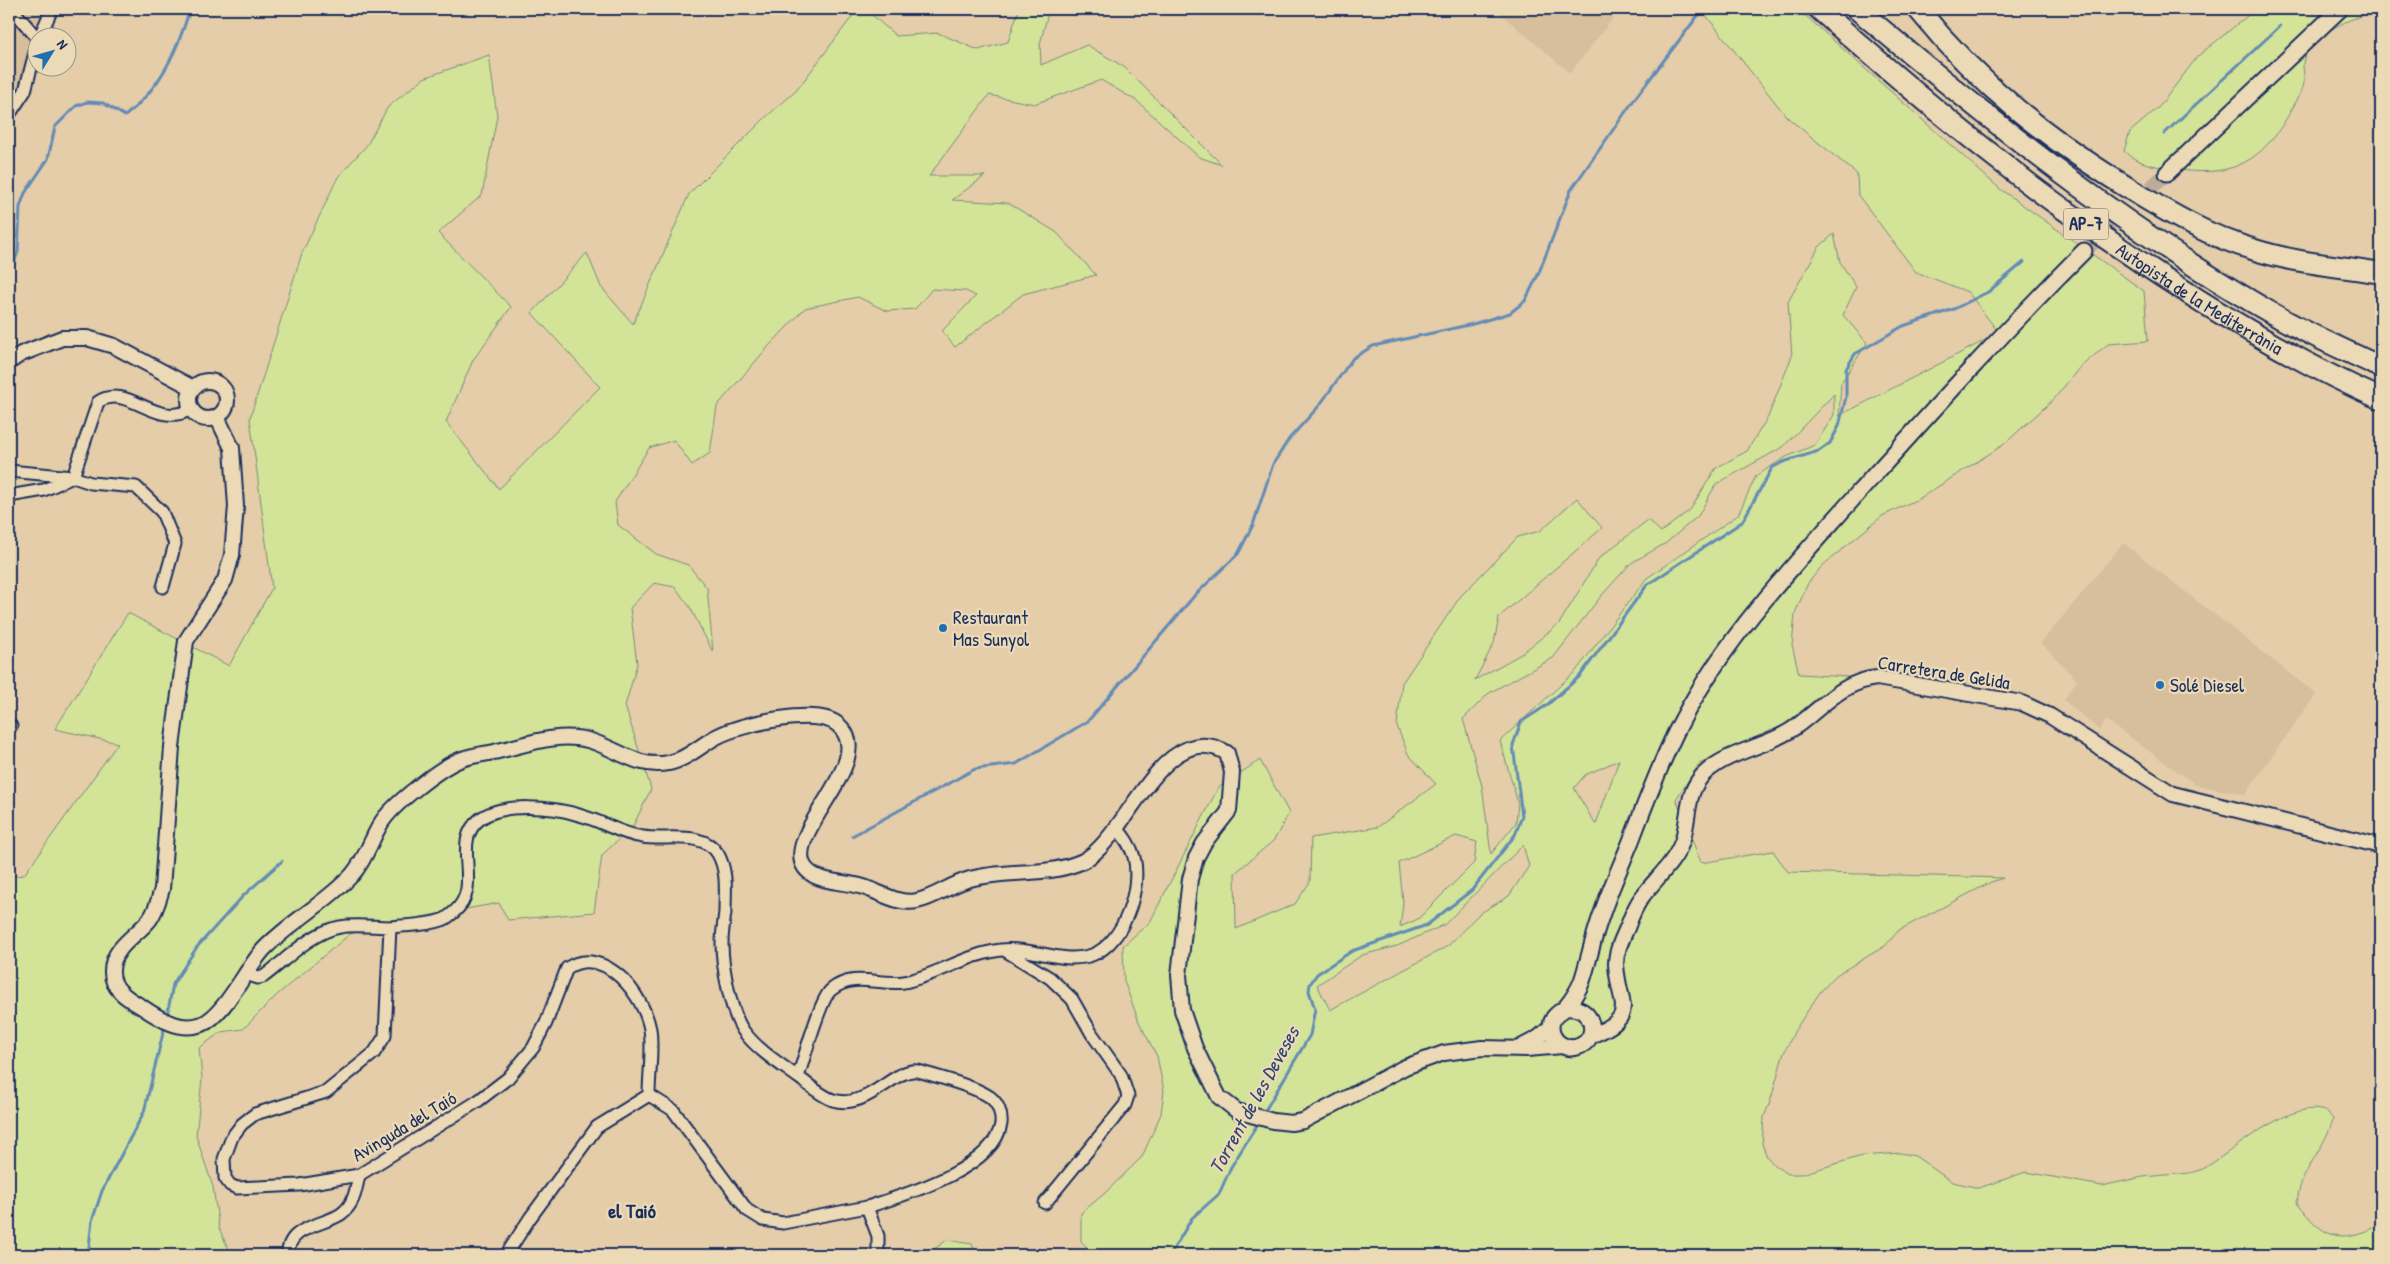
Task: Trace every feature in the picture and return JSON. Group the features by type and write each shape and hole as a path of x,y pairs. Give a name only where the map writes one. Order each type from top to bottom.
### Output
{"highway":[{"name":"Autopista de la Mediterrània","path":"1819,9 1960,130 2005,166 2077,218 2231,320 2299,358 2381,400"},
{"name":"Autopista de la Mediterrània","path":"1858,9 2073,182 2156,241 2285,320 2381,368"},
{"path":"1918,9 1969,68 2012,106 2104,173 2177,217 2215,236 2272,255 2381,272"},
{"path":"1933,9 1975,59 2013,94 2084,146 2176,206 2230,232 2262,242 2302,251 2381,263"}],"main road":[{"path":"2167,172 2340,9"},
{"path":"1582,980 1587,1015 1592,1025 1590,1036 1581,1045 1575,1047 1562,1046 1554,1038 1551,1026 1555,1015 1565,1008 1582,980 1601,916 1666,754 1692,701 1716,663 1775,588 1963,376 2084,251"},
{"path":"1565,1008 1575,1007 1587,1015"}],"street":[{"path":"12,9 28,28"},
{"path":"43,28 52,9"},
{"path":"9,116 24,91 28,76"},
{"path":"9,362 21,354 62,338 87,338 114,346 192,388"},
{"path":"216,382 227,395 227,404 224,412 217,417 202,418 190,409 188,398 192,388 199,383 216,382"},
{"path":"9,496 44,490 73,477 98,402 107,396 117,396 168,416 181,415 190,409"},
{"path":"217,417 232,448 236,506 232,555 225,580 186,641 172,747 162,889 151,918 121,947 115,958 112,971 114,982 119,991 137,1004 174,1024 188,1027 211,1020 266,947 351,876 363,862 381,822 390,812 451,763 468,756 556,738 590,741 652,766 674,763 732,730 800,715 830,720 844,732 848,751 843,772 803,839 801,856 804,866 818,877 861,886 902,902 924,900 944,888 971,878 1063,868 1084,860 1101,848 1148,783 1164,765 1185,750 1209,744 1227,753 1232,772 1229,811 1204,843 1196,858 1190,879 1179,975 1182,1010 1195,1048 1219,1097 1240,1112 1273,1121 1291,1123 1304,1121 1420,1060 1466,1048 1562,1046"},
{"path":"9,471 73,477 92,482 136,487 162,512 175,544 163,587"},
{"name":"Carretera de Gelida","path":"1620,1016 1623,1004 1617,970 1617,952 1629,921 1642,898 1674,857 1681,843 1692,790 1697,782 1717,764 1790,731 1843,688 1860,680 1877,678 2022,703 2050,716 2173,794 2381,846"},
{"path":"245,974 258,978 263,977 290,954 330,930 347,926 390,927 432,924 445,920 459,908 467,897 467,844 471,828 488,814 507,809 543,808 580,815 617,831 644,838 698,839 715,850 723,862 726,876 722,942 729,986 740,1023 745,1033 758,1046 798,1077 834,1100 851,1100 877,1091 912,1070 957,1083 990,1097 998,1106 1002,1117 996,1140 971,1163 947,1178 867,1207 783,1223 763,1220 747,1210 673,1110 649,1095 597,1127 530,1218 506,1255"},
{"path":"798,1077 824,998 844,981 857,979 890,983 906,982 974,956 1003,949 1080,957 1102,950 1127,918 1136,874 1130,845 1117,828"},
{"name":"Avinguda del Taió","path":"390,927 384,1036 374,1053 326,1092 255,1114 242,1124 232,1137 224,1159 225,1178 230,1185 237,1188 300,1185 359,1175 478,1101 508,1078 533,1048 546,1023 563,974 574,964 595,962 616,971 639,1003 650,1028 649,1095"},
{"path":"1003,949 1050,978 1072,999 1092,1034 1121,1075 1128,1096 1125,1105 1045,1203"},
{"path":"1587,1015 1607,1021 1620,1016"},
{"path":"1590,1036 1611,1028 1616,1024 1620,1016"},
{"path":"1518,1048 1533,1041 1551,1026"},
{"path":"288,1255 293,1239 302,1231 341,1214 349,1205 356,1195 359,1175"},
{"path":"867,1207 878,1236 878,1255"}],"shaded area":[{"path":"9,9 62,9 47,28 28,28 28,66 9,120"},
{"path":"1495,9 1602,9 1613,18 1570,73"},
{"path":"2123,543 2316,694 2245,794 2196,785 2106,720 2099,730 2064,700 2077,680 2041,643"}],"green space":[{"path":"858,9 865,9 896,36 938,33 978,50 1008,42 1019,9 1049,9 1040,44 1041,65 1087,45 1124,67 1222,165 1199,157 1137,101 1101,80 1034,104 989,95 929,176 985,176 952,200 1008,203 1056,232 1096,275 1023,294 955,347 942,331 976,296 966,291 932,289 915,309 887,311 858,297 805,308 767,348 717,406 710,453 692,465 674,440 649,448 615,502 618,525 656,554 688,565 707,588 713,652 690,607 675,587 654,583 630,608 637,664 625,706 651,789 633,826 602,855 594,912 508,920 499,903 387,923 350,934 279,993 243,1029 221,1032 199,1048 202,1078 196,1136 213,1187 219,1228 231,1255 9,1255 9,877 24,875 118,743 55,729 128,613 229,666 272,588 250,418 302,253 338,177 367,145 388,107 424,78 489,55 497,116 482,195 438,233 511,307 473,360 446,422 499,489 600,387 532,313 587,253 601,287 633,324 689,194 765,118 796,91"},
{"path":"1701,9 1798,9 2000,189 2144,291 2148,341 2108,344 2079,368 2054,399 2003,445 1920,498 1882,516 1822,566 1808,583 1795,613 1792,645 1799,674 1847,677 1782,728 1739,744 1699,764 1676,799 1701,863 1773,851 1788,872 2003,878 1991,882 1899,930 1885,946 1836,975 1820,992 1795,1030 1783,1055 1764,1117 1762,1144 1767,1157 1775,1166 1788,1174 1802,1174 1862,1156 1901,1153 1915,1156 1952,1182 1979,1188 2026,1172 2102,1186 2143,1177 2190,1173 2203,1169 2260,1130 2292,1113 2321,1110 2333,1119 2302,1181 2297,1203 2316,1224 2334,1235 2354,1235 2381,1224 2381,1255 1095,1255 1081,1241 1081,1213 1104,1194 1142,1157 1161,1114 1164,1091 1157,1056 1139,1022 1124,981 1123,946 1150,922 1218,788 1260,760 1289,813 1274,840 1235,873 1236,929 1295,904 1310,882 1311,838 1378,827 1436,784 1408,754 1397,726 1402,683 1460,597 1518,537 1540,531 1577,498 1602,528 1499,617 1494,643 1475,680 1521,654 1559,624 1599,558 1648,520 1661,532 1690,510 1716,468 1747,451 1768,417 1792,356 1788,302 1819,247 1834,234 1840,262 1856,287 1843,315 1867,343 1841,383 1839,416 1999,333 1968,292 1916,272 1858,195 1857,174 1787,117","holes":["1834,394 1834,415 1815,445 1786,457 1756,476 1738,515 1647,578 1576,671 1500,741 1518,803 1516,823 1491,854 1482,786 1463,719 1489,693 1553,658 1601,596 1631,563 1666,543 1698,516 1716,484 1783,447","1619,760 1596,824 1574,788 1585,775","1456,836 1477,842 1474,863 1418,919 1400,927 1403,903 1399,863","1523,845 1529,866 1509,896 1479,914 1448,946 1330,1010 1317,985 1362,955 1397,946 1444,925"]},
{"path":"2256,9 2369,9 2372,13 2335,27 2312,46 2304,58 2304,83 2299,97 2268,144 2245,162 2231,168 2199,172 2158,166 2129,156 2124,151 2130,132 2159,107 2198,56"},
{"path":"947,1240 972,1244 976,1255 926,1255"}],"waterway":[{"path":"9,276 18,252 20,207 25,193 48,159 55,127 76,106 87,102 103,103 125,116 138,105 149,93 166,68 190,9"},
{"path":"852,836 975,769 1016,764 1088,721 1195,595 1238,554 1253,525 1273,464 1289,439 1319,406 1353,358 1373,346 1473,324 1510,313 1525,301 1538,275 1571,190 1636,97 1703,9"},
{"name":"Torrent de les Deveses","path":"2164,134 2280,26"},
{"name":"Torrent de les Deveses","path":"1263,1114 1310,1035 1315,1009 1309,991 1310,984 1317,974 1352,951 1427,925 1472,890 1515,835 1522,816 1513,745 1521,722 1547,705 1580,676 1647,585 1742,522 1772,468 1783,462 1819,451 1830,443 1839,426 1846,397 1846,369 1855,354 1903,326 1954,309 1988,292 2024,262"},
{"path":"167,1016 173,984 197,947 244,895 282,861"},
{"path":"88,1255 92,1221 102,1191 144,1112 164,1029"},
{"name":"Torrent de les Deveses","path":"1170,1255 1192,1218 1219,1194 1231,1167 1259,1122"}],"tunnel":[{"path":"2084,251 2167,173"}],"place":[{"name":"Restaurant Mas Sunyol","path":"943,628"},
{"name":"Solé Diesel","path":"2160,685"}],"district":[{"name":"el Taió","path":"632,1211"}]}
